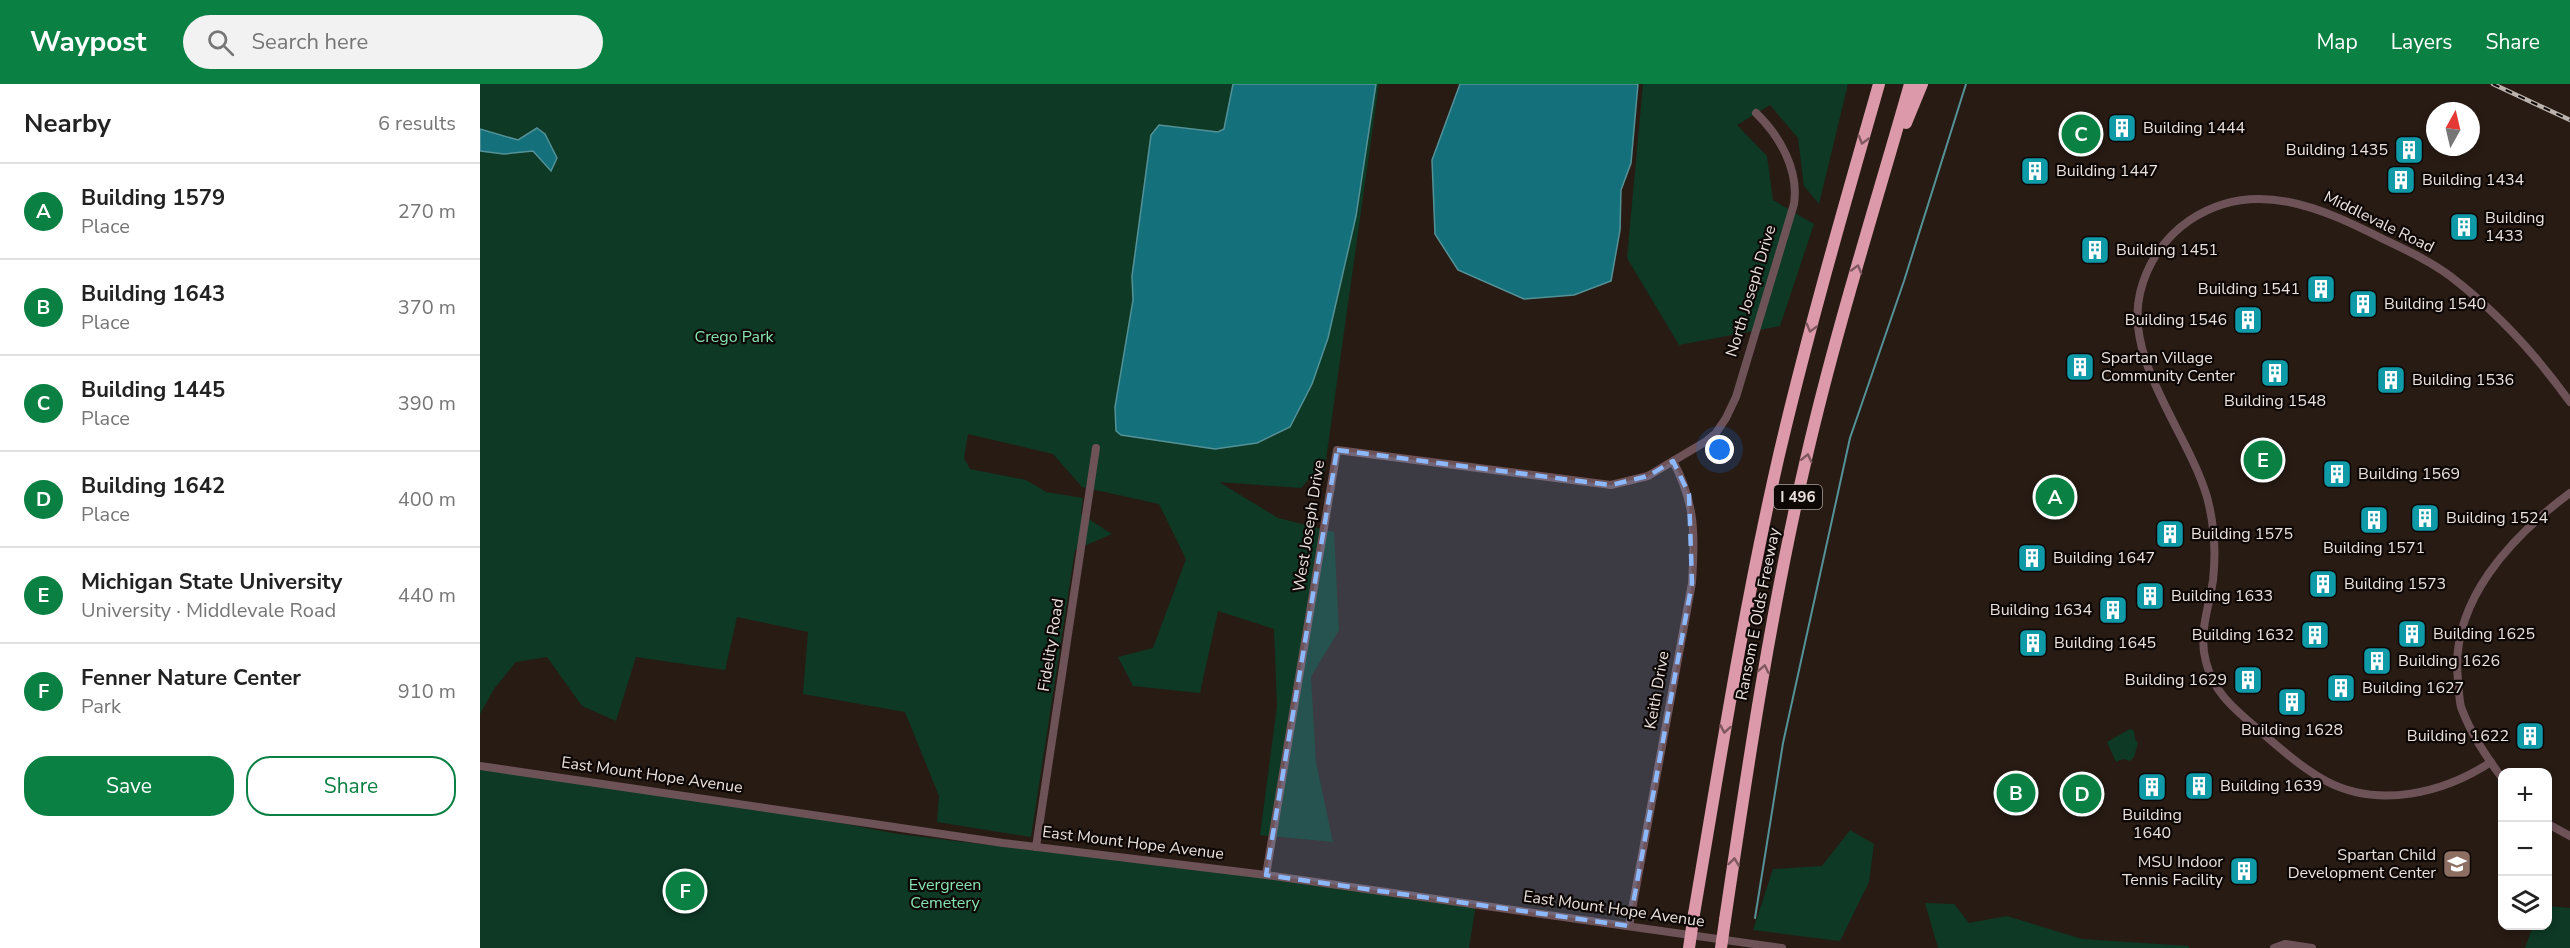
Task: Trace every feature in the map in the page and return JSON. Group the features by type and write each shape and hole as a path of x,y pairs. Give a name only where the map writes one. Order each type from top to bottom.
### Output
{"highway":[{"name":"Ransom E Olds Freeway","path":"1689,948 1737,660 1774,477 1804,351 1879,84"},
{"name":"Ransom E Olds Freeway","path":"1721,948 1758,706 1795,512 1823,393 1910,84"},
{"path":"1882,183 1922,84"}],"street":[{"name":"North Joseph Drive","path":"1673,461 1716,433 1736,397 1794,204 1796,189 1788,160 1772,127 1756,113"},
{"name":"Middlevale Road","path":"2491,762 2448,784 2418,794 2388,796 2361,792 2328,783 2295,760 2220,694 2206,665 2202,639 2214,567 2213,531 2209,503 2197,465 2151,375 2140,347 2137,316 2140,295 2149,268 2164,244 2174,232 2203,211 2224,202 2245,199 2304,204 2350,222 2449,275 2512,332 2552,376 2570,402"},
{"name":"Fidelity Road","path":"1036,846 1096,448"},
{"name":"West Joseph Drive","path":"1266,875 1337,450 1611,485 1648,476 1673,461"},
{"name":"Keith Drive","path":"1629,926 1692,583 1693,543 1689,494 1673,461"},
{"path":"2498,772 2476,740 2460,705 2456,666 2462,627 2483,580 2498,561 2524,532 2570,493"},
{"name":"East Mount Hope Avenue","path":"480,766 1036,846 1266,875 1782,948"},
{"path":"2552,827 2570,836"},
{"path":"2274,948 2285,944 2312,948"}],"highlighted area":[{"path":"1337,450 1611,485 1648,476 1673,461 1689,494 1692,583 1629,926 1266,875"}],"green space":[{"name":"Crego Park","path":"480,84 1379,84 1323,481 1309,479 1301,488 1219,482 1278,518 1334,532 1339,630 1311,677 1316,762 1333,842 1260,835 1277,706 1274,629 1218,611 1200,693 1133,686 1118,657 1153,648 1186,559 1159,504 1082,487 1053,454 968,434 964,458 970,469 1026,480 1046,492 1083,498 1081,514 1112,534 1075,550 1031,837 937,822 939,796 905,712 803,694 808,632 737,617 725,670 636,657 616,721 582,706 547,657 516,662 494,689 480,714"},
{"path":"1643,84 1848,84 1819,204 1804,186 1798,138 1770,105 1737,125 1767,156 1773,200 1814,224 1780,326 1679,345 1627,258"},
{"path":"2130,729 2134,731 2138,743 2134,757 2130,761 2123,759 2116,762 2107,742"},
{"name":"Evergreen Cemetery","path":"480,767 721,800 898,834 1476,904 1469,948 480,948"},
{"path":"1850,830 1874,844 1869,882 1840,941 1753,930 1773,869 1822,866"},
{"path":"1925,903 1954,904 1969,923 2007,916 2082,939 2189,946 2189,948 1938,948"},
{"path":"2552,906 2570,908 2570,948 2525,948 2532,930 2552,930"}],"water":[{"path":"1233,84 1376,84 1356,216 1328,338 1312,384 1290,427 1257,443 1215,449 1121,435 1116,431 1115,407 1133,300 1132,276 1151,135 1159,125 1218,132 1224,129"},
{"path":"1460,84 1638,84 1631,163 1621,190 1620,230 1611,281 1574,295 1524,299 1458,270 1435,234 1432,160"},
{"path":"537,128 545,134 557,158 551,171 533,151 504,154 480,151 480,129 518,140"}],"waterway":[{"path":"1755,918 1783,743 1850,438 1904,281 1966,84"}],"railway":[{"path":"2493,84 2570,120"}],"place":[{"name":"Building 1444","path":"2122,128"},
{"name":"Building 1445","path":"2081,134"},
{"name":"Building 1435","path":"2409,150"},
{"name":"Building 1447","path":"2035,171"},
{"name":"Building 1434","path":"2401,180"},
{"name":"Building 1433","path":"2464,227"},
{"name":"Building 1451","path":"2095,250"},
{"name":"Building 1541","path":"2321,289"},
{"name":"Building 1540","path":"2363,304"},
{"name":"Building 1546","path":"2248,320"},
{"name":"Spartan Village Community Center","path":"2080,367"},
{"name":"Building 1548","path":"2275,373"},
{"name":"Building 1536","path":"2391,380"},
{"name":"Michigan State University","path":"2263,460"},
{"name":"Building 1569","path":"2337,474"},
{"name":"Building 1579","path":"2055,497"},
{"name":"Building 1524","path":"2425,518"},
{"name":"Building 1571","path":"2374,520"},
{"name":"Building 1575","path":"2170,534"},
{"name":"Building 1647","path":"2032,558"},
{"name":"Building 1573","path":"2323,584"},
{"name":"Building 1633","path":"2150,596"},
{"name":"Building 1634","path":"2113,610"},
{"name":"Building 1625","path":"2412,634"},
{"name":"Building 1632","path":"2315,635"},
{"name":"Building 1645","path":"2033,643"},
{"name":"Building 1626","path":"2377,661"},
{"name":"Building 1629","path":"2248,680"},
{"name":"Building 1627","path":"2341,688"},
{"name":"Building 1628","path":"2292,702"},
{"name":"Building 1622","path":"2530,736"},
{"name":"Building 1639","path":"2199,786"},
{"name":"Building 1640","path":"2152,787"},
{"name":"Building 1643","path":"2016,793"},
{"name":"Building 1642","path":"2082,794"},
{"name":"Spartan Child Development Center","path":"2457,864"},
{"name":"MSU Indoor Tennis Facility","path":"2244,871"},
{"name":"Fenner Nature Center","path":"685,891"}]}
